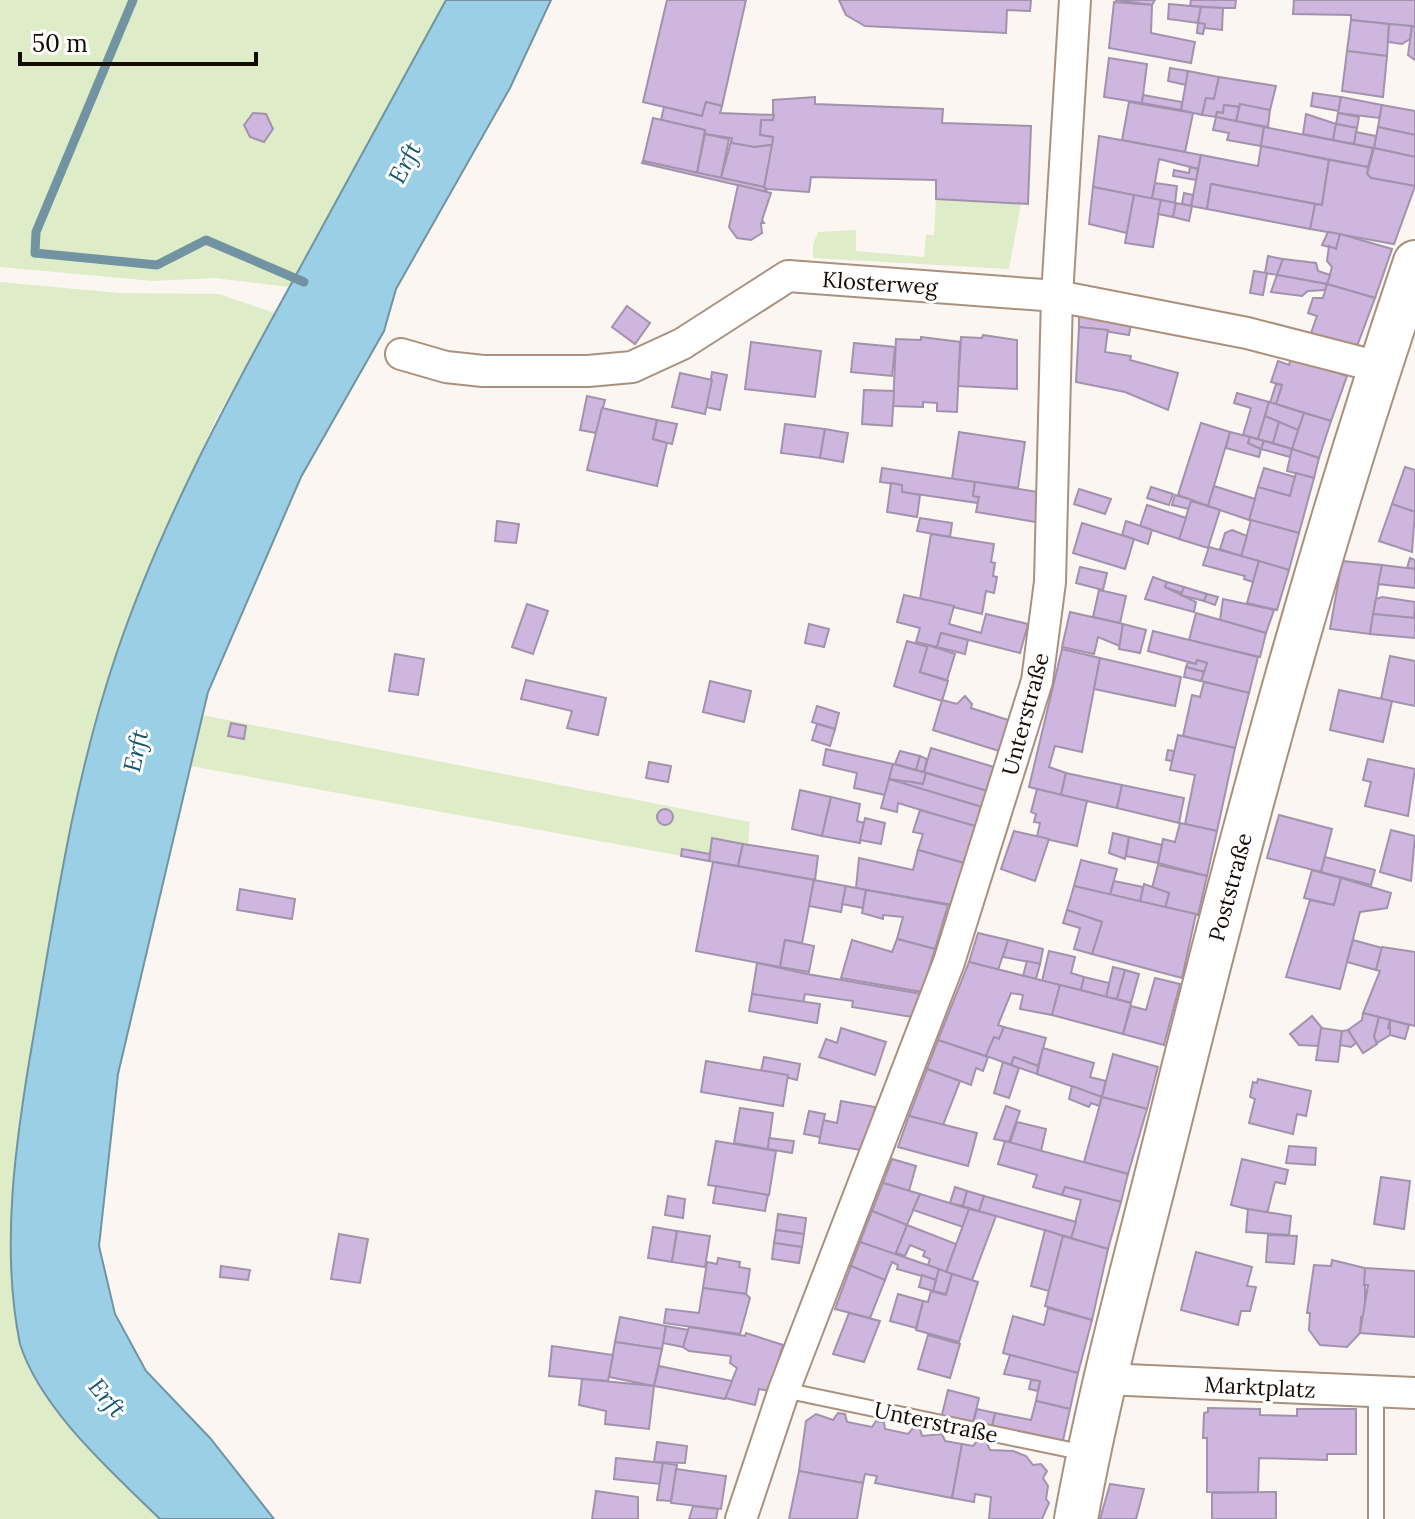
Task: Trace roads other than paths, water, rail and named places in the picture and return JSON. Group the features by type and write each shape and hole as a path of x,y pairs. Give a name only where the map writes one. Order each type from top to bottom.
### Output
{"street":[{"name":"Unterstraße","path":"741,1519 784,1390 949,962 1037,681 1050,582 1057,296 1075,0"},
{"name":"Poststraße","path":"1076,1519 1087,1454 1203,986 1282,697 1379,367 1415,262"},
{"name":"Klosterweg","path":"401,354 446,367 483,371 588,371 632,367 682,344 788,276 1057,296 1247,333 1379,367"},
{"name":"Marktplatz","path":"1105,1379 1415,1393"}],"lane":[{"name":"Unterstraße","path":"784,1390 1087,1454"},
{"path":"1376,1392 1376,1519"}],"water":[{"name":"Erft","path":"446,0 551,0 510,88 396,289 384,331 301,477 208,692 118,1074 99,1246 115,1314 146,1371 210,1438 274,1519 160,1519 61,1416 30,1369 20,1344 11,1269 16,1153 58,894 77,797 101,702 152,559 241,376"}],"waterway":[{"path":"133,0 36,232 35,253 157,265 206,240 304,282"}]}
